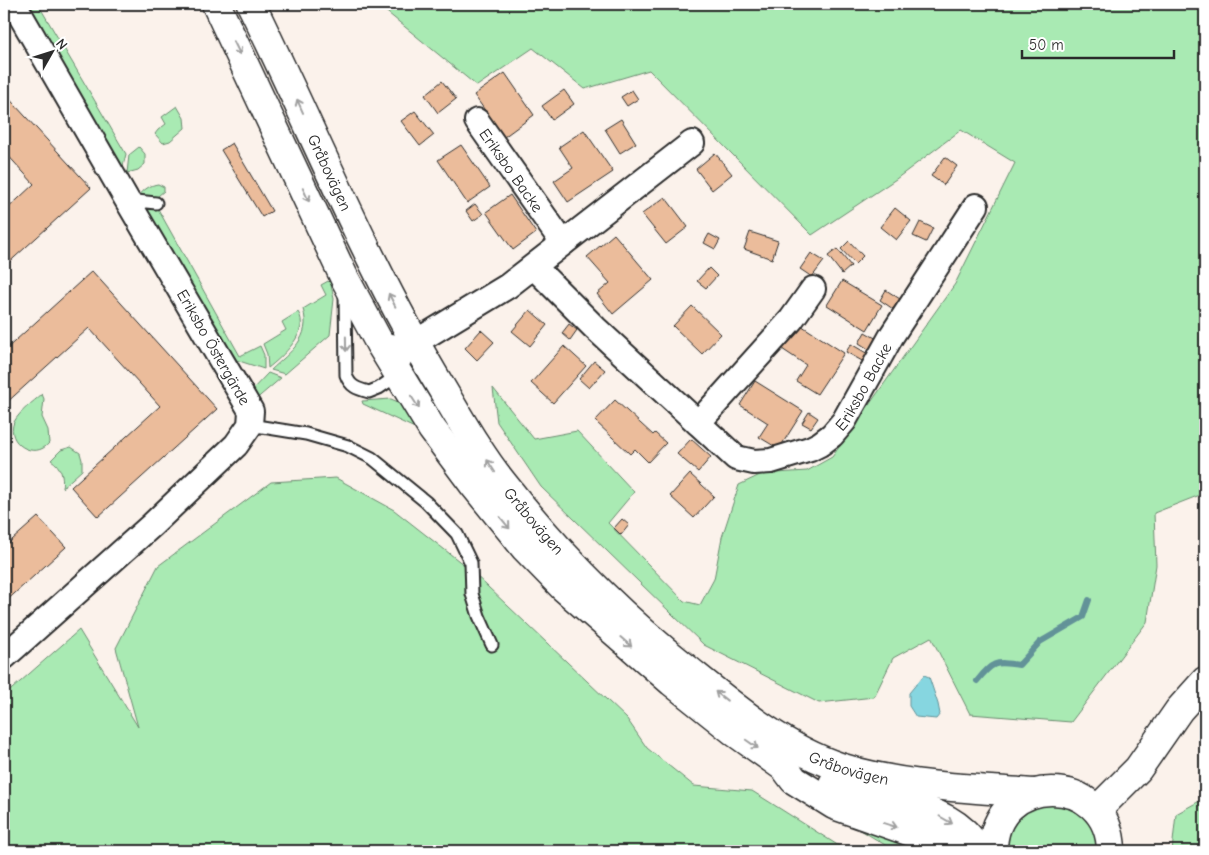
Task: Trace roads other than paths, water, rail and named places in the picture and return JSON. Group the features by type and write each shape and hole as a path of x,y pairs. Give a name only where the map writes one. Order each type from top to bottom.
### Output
{"main road":[{"name":"Gråbovägen","path":"216,4 344,278 380,344 432,429 473,484 525,548 562,588 679,688 736,733 785,768 794,780 834,805 931,839 951,851"},
{"name":"Gråbovägen","path":"250,4 286,75 340,196 414,343 500,480 550,540 603,596 668,654 748,717 812,756 870,776 942,785 1034,792 1051,790 1068,792 1084,799 1097,810 1105,822 1110,836 1111,851"},
{"path":"1097,810 1138,769 1179,710 1205,681"},
{"name":"Gråbovägen","path":"785,768 800,769 841,788 864,796 916,808 943,818 963,831 980,851"},
{"path":"993,851 995,834 1000,820 1015,804 1034,792"}],"street":[{"name":"Eriksbo Östergärde","path":"4,657 166,511 236,445 250,425 251,411 14,4"},
{"name":"Eriksbo Backe","path":"477,121 563,243"},
{"path":"380,344 397,347 414,343 494,295 534,267 692,143"},
{"name":"Eriksbo Backe","path":"534,267 595,328 736,458 754,462 771,461 820,444 844,422 892,335 976,206"},
{"path":"698,423 791,320 813,289"}],"lane":[{"path":"127,200 156,203"},
{"path":"344,278 346,375 348,380 358,390 369,392 379,388 398,375 414,343"},
{"path":"250,425 306,434 348,446 372,458 426,502 458,534 471,563 472,594 479,616 492,645"}],"water":[{"path":"924,675 929,677 938,704 940,714 936,719 916,717 909,706 909,693"}],"waterway":[{"path":"977,681 995,664 1019,665 1040,642 1083,617 1089,600"}]}
